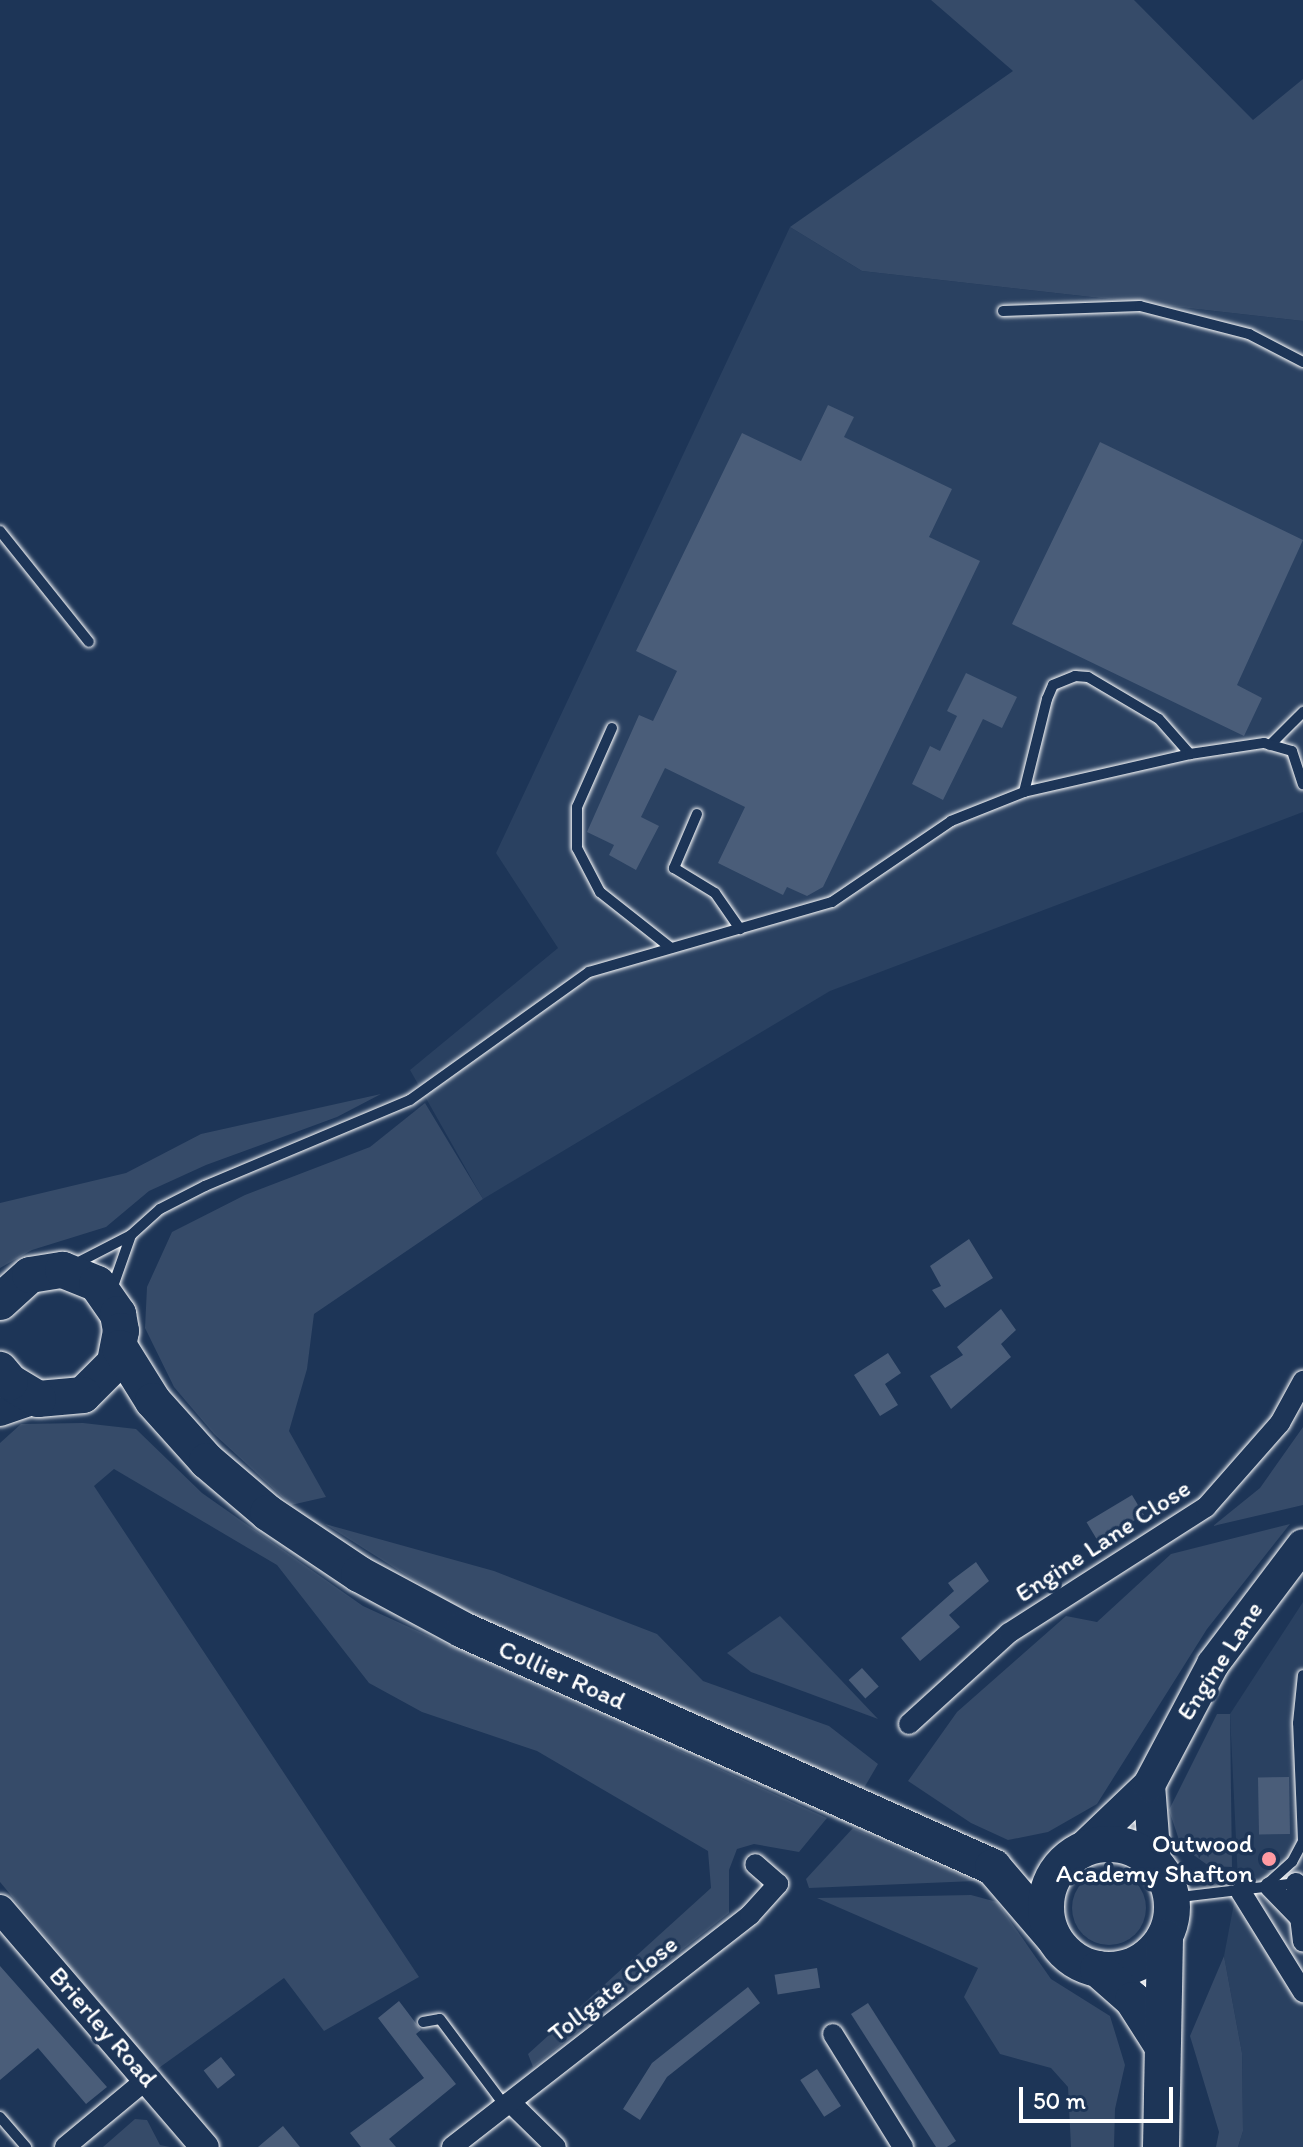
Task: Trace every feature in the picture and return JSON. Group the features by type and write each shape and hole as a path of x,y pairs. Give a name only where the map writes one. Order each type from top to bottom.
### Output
{"highway":[{"path":"0,1370 16,1387 38,1399 68,1400 96,1387 120,1348 120,1322 110,1298 97,1284 63,1270 30,1275 1,1298"},
{"name":"Collier Road","path":"120,1348 169,1420 207,1461 268,1513 372,1581 463,1630 993,1867 1053,1937"},
{"name":"Collier Road","path":"96,1387 169,1420"},
{"path":"993,1867 1120,1845 1155,1863 1172,1898 1165,1937 1161,2147"},
{"path":"1075,1854 1058,1870 1046,1903 1053,1937 1072,1958 1098,1969 1133,2000 1161,2044"},
{"path":"1098,1969 1136,1964 1165,1937"}],"main road":[{"name":"Engine Lane","path":"1075,1854 1149,1785 1213,1664 1303,1545"},
{"path":"1149,1785 1155,1863"}],"street":[{"name":"Engine Lane Close","path":"909,1724 1009,1633 1206,1507 1272,1434 1303,1381"},
{"path":"0,1412 38,1399"},
{"name":"Tollgate Close","path":"452,2147 750,1915 778,1884 755,1864"},
{"path":"1300,1882 1303,1942"},
{"path":"1266,1888 1301,1919"},
{"path":"1241,1892 1303,1992"},
{"name":"Brierley Road","path":"0,1909 205,2147"},
{"path":"833,2034 903,2147"},
{"path":"65,2147 148,2078"},
{"path":"508,2104 556,2147"}],"lane":[{"path":"1003,311 1140,306 1249,334 1303,362"},
{"path":"0,531 89,642"},
{"path":"1024,792 1053,685 1075,676 1088,677 1159,719 1190,754"},
{"path":"1270,745 1303,712"},
{"path":"612,728 577,807 577,848 600,892 671,948"},
{"path":"63,1270 131,1235 160,1209 205,1186 410,1100 589,972 832,902 951,821 1024,792 1190,754 1270,745 1292,751 1303,784"},
{"path":"697,814 674,868 715,893 740,929"},
{"path":"110,1298 131,1235"},
{"path":"1266,1888 1292,1862 1303,1841 1298,1723 1303,1675"},
{"path":"1172,1898 1241,1892 1300,1882"},
{"path":"423,2022 440,2019 508,2104"},
{"path":"0,2117 26,2147"}],"shaded area":[{"path":"931,0 1134,0 1253,120 1303,79 1303,321 862,271 790,227 1013,71"},
{"path":"790,227 862,271 1303,321 1303,812 830,991 483,1199 410,1070 558,948 496,853"},
{"path":"381,1094 337,1117 206,1165 149,1191 106,1227 32,1250 0,1268 0,1203 126,1173 201,1134"},
{"path":"425,1103 483,1199 314,1314 307,1369 289,1431 326,1497 291,1505 214,1434 174,1387 145,1328 147,1287 172,1232 245,1195 370,1147"},
{"path":"83,1423 136,1429 202,1493 363,1606 827,1818 799,1852 754,1844 737,1849 729,1870 729,1913 533,2067 528,2054 711,1888 708,1851 537,1751 422,1712 369,1683 277,1565 114,1469 94,1486 419,1977 324,2031 284,1978 156,2070 0,1882 0,1443 21,1424"},
{"path":"1303,1427 1303,1505 1213,1526 1260,1488"},
{"path":"325,1524 494,1571 657,1634 703,1681 829,1726 878,1764 864,1788 682,1710 471,1616"},
{"path":"1290,1524 1207,1629 1097,1804 1048,1832 1008,1840 971,1823 908,1781 957,1712 1066,1616 1097,1622 1171,1554"},
{"name":"Outwood Academy Shafton","path":"1303,1602 1303,2147 1238,2147 1243,2131 1242,2053 1224,1956 1238,1882 1230,1714"},
{"path":"780,1616 878,1719 751,1672 727,1653"},
{"path":"1217,1714 1230,1714 1232,1867 1209,1866 1181,1846 1169,1810"},
{"path":"853,1828 975,1881 809,1888 806,1879"},
{"path":"1109,1871 1130,1877 1140,1887 1146,1908 1140,1929 1130,1939 1109,1945 1088,1939 1078,1929 1072,1908 1078,1887 1088,1877"},
{"path":"971,1895 997,1902 1051,1979 1110,2016 1125,2065 1115,2109 1114,2147 1071,2147 1068,2087 1051,2068 1000,2054 964,1997 978,1968 817,1898"},
{"path":"1224,1956 1242,2053 1243,2131 1238,2147 1216,2147 1219,2132 1190,2036"},
{"path":"135,2119 147,2120 160,2145 170,2147 103,2147"}],"building":[{"path":"828,405 854,417 844,437 952,489 929,537 980,561 823,887 807,896 787,887 783,895 718,863 745,807 665,768 641,817 659,826 636,870 609,855 614,845 587,832 639,715 653,721 677,671 636,651 742,433 801,461"},
{"path":"1100,442 1303,540 1237,685 1262,698 1244,736 1012,624"},
{"path":"966,673 1017,697 1002,728 983,719 943,800 912,784 930,746 940,751 957,716 947,711"},
{"path":"969,1239 993,1278 945,1308 932,1290 941,1286 930,1266"},
{"path":"1001,1309 1016,1330 1001,1344 1011,1357 951,1409 930,1376 963,1355 957,1347"},
{"path":"888,1353 901,1373 885,1384 898,1405 880,1416 854,1375"},
{"path":"1132,1495 1144,1515 1098,1542 1087,1522"},
{"path":"976,1562 989,1581 949,1615 960,1627 920,1661 901,1638 954,1591 948,1583"},
{"path":"862,1668 879,1687 865,1699 849,1680"},
{"path":"1289,1777 1290,1834 1259,1835 1258,1778"},
{"path":"0,1966 107,2087 86,2104 38,2048 0,2080"},
{"path":"817,1968 820,1988 778,1994 775,1975"},
{"path":"748,1987 760,2003 667,2077 640,2120 623,2109 652,2063"},
{"path":"399,2001 421,2030 416,2034 456,2084 389,2139 396,2147 361,2147 350,2133 424,2078 378,2018"},
{"path":"868,2003 956,2141 947,2147 936,2147 851,2014"},
{"path":"221,2057 235,2075 218,2089 204,2071"},
{"path":"817,2069 841,2106 824,2117 800,2080"},
{"path":"283,2126 300,2147 258,2147"}],"place":[{"name":"Outwood Academy Shafton","path":"1269,1859"}]}
